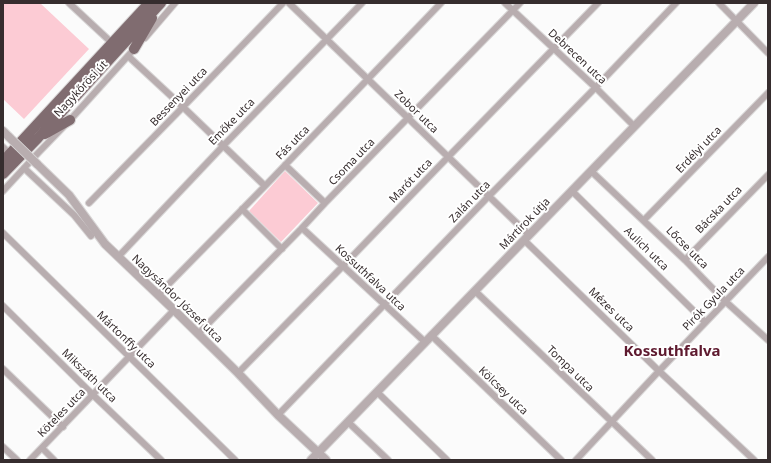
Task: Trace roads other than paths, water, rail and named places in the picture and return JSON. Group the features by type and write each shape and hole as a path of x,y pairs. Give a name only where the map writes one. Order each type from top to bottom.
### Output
{"main road":[{"name":"Nagykőrösi út","path":"5,154 112,43 155,5"},
{"name":"Nagykőrösi út","path":"3,174 38,138 155,5"},
{"path":"131,53 152,21 155,5"},
{"path":"38,138 70,120"}],"street":[{"path":"69,3 112,43"},
{"name":"Nagykőrösi út","path":"3,191 70,120 175,3"},
{"name":"Bessenyei utca","path":"89,203 283,3"},
{"name":"Zobor utca","path":"289,3 489,196 526,238"},
{"name":"Emőke utca","path":"118,257 362,3"},
{"name":"Fás utca","path":"158,295 286,165 441,3"},
{"name":"Debrecen utca","path":"505,3 595,87 634,126"},
{"name":"Csoma utca","path":"198,334 520,3"},
{"name":"Marót utca","path":"238,373 598,3"},
{"name":"Zalán utca","path":"278,415 676,3"},
{"path":"720,3 768,52"},
{"path":"725,8 730,3"},
{"name":"Mártírok útja","path":"311,460 754,3"},
{"path":"131,53 183,107 265,186"},
{"name":"Erdélyi utca","path":"644,220 768,93"},
{"name":"Nagysándor József utca","path":"3,131 68,195 105,244 238,373 278,415 326,460"},
{"path":"286,165 325,203"},
{"path":"24,168 74,215 91,236"},
{"name":"Lőcse utca","path":"591,171 644,220 725,300 767,337"},
{"name":"Bácska utca","path":"685,260 768,175"},
{"name":"Aulich utca","path":"572,191 705,322"},
{"path":"242,209 282,248"},
{"name":"Kossuthfalva utca","path":"302,228 424,342"},
{"name":"Mártonffy utca","path":"3,233 235,460"},
{"name":"Mézes utca","path":"526,238 659,371 751,459"},
{"name":"Pirók Gyula utca","path":"576,460 725,300 768,257"},
{"name":"Tompa utca","path":"474,291 652,460"},
{"name":"Mikszáth utca","path":"3,306 161,460"},
{"name":"Köteles utca","path":"30,460 174,310"},
{"name":"Kölcsey utca","path":"431,336 561,460"},
{"path":"3,369 62,427"},
{"path":"377,392 447,460"},
{"path":"348,422 388,460"},
{"path":"3,447 16,460"},
{"path":"42,448 54,460"}],"district":[{"name":"Kossuthfalva","path":"672,352"}]}
